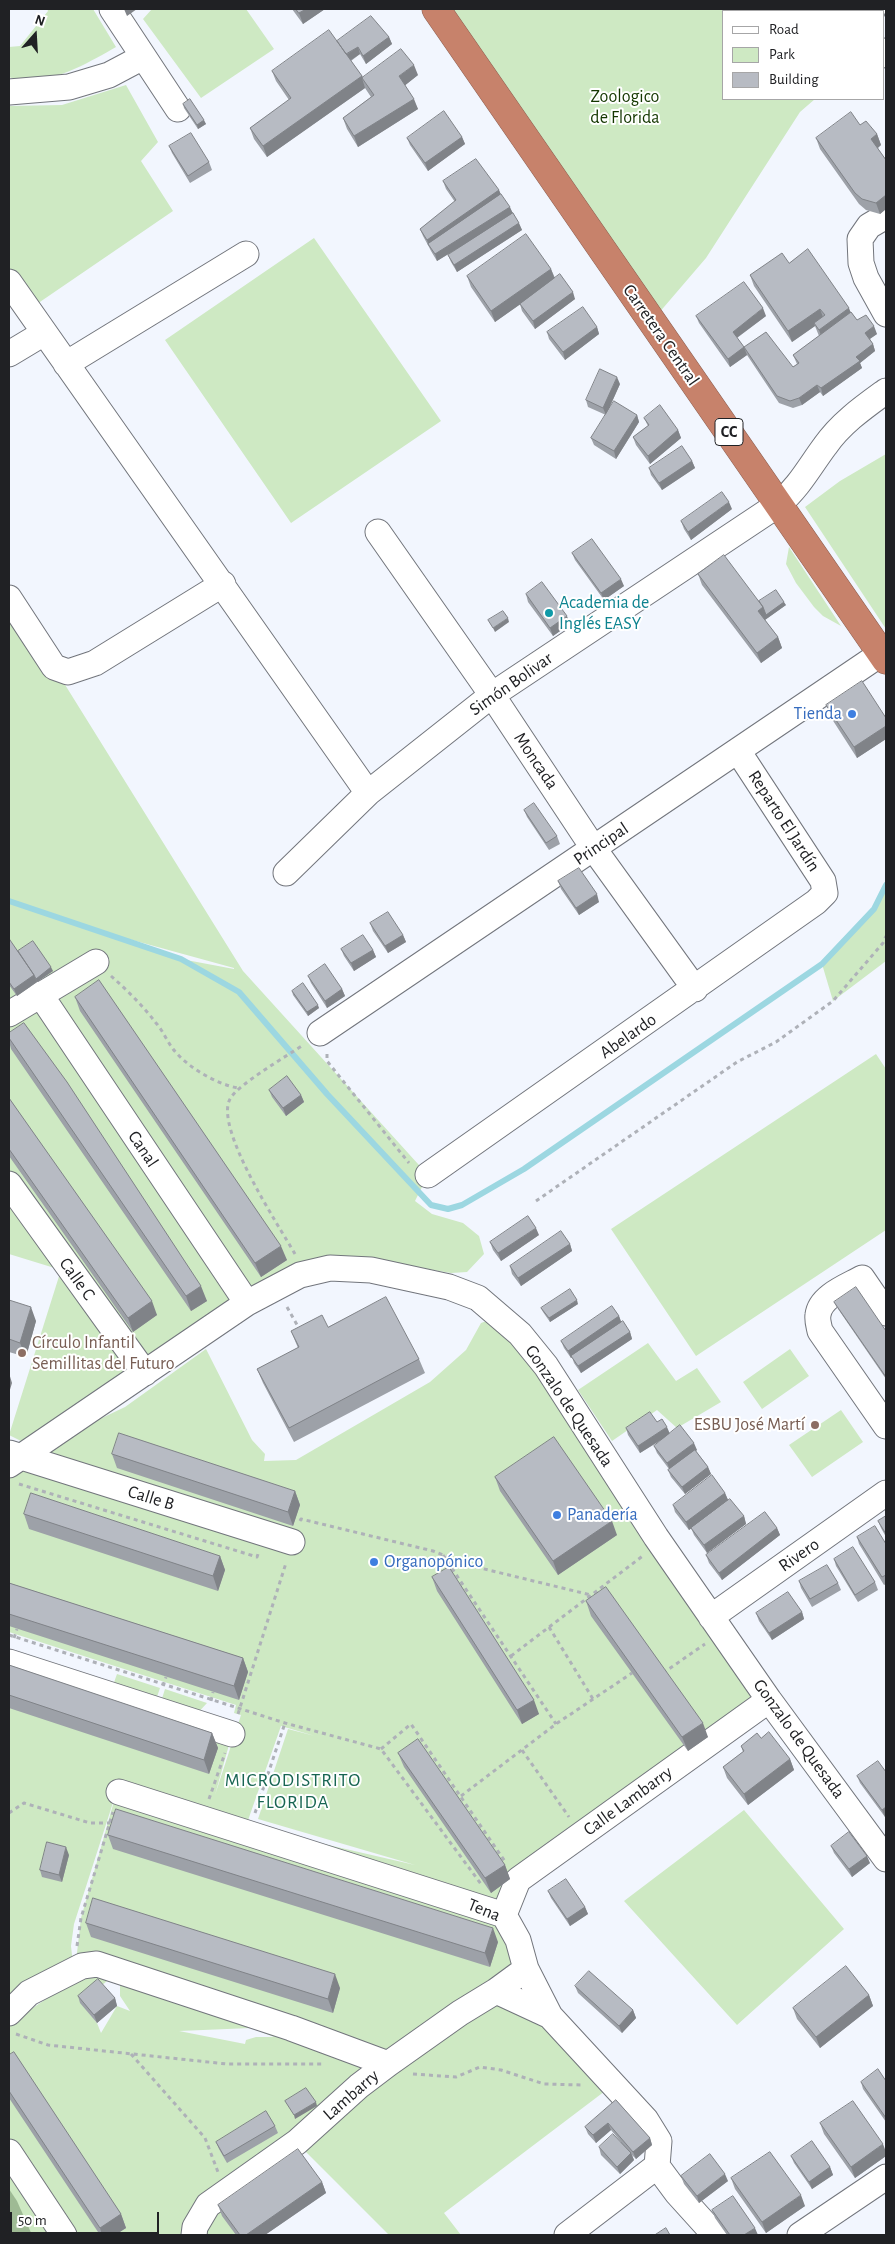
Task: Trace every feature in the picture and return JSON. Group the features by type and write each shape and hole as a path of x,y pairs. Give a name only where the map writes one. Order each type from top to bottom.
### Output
{"highway":[{"name":"Carretera Central","path":"436,9 884,657"}],"street":[{"path":"112,9 178,109"},
{"path":"9,92 69,86 109,75 144,57"},
{"path":"886,216 869,226 860,239 862,262 866,278 886,314"},
{"path":"66,364 246,254"},
{"path":"9,282 368,793"},
{"path":"9,354 44,333"},
{"name":"Simón Bolivar","path":"286,873 368,793 492,695 779,504 794,492 826,444 853,415 886,391"},
{"name":"Moncada","path":"378,532 492,695 594,849 695,989"},
{"path":"9,598 54,667 68,672 95,663 223,584"},
{"name":"Principal","path":"318,1034 738,750 884,657"},
{"name":"Reparto El Jardín","path":"738,750 823,881 825,893"},
{"name":"Abelardo","path":"428,1175 695,989 816,902 825,893"},
{"path":"9,1014 96,962"},
{"name":"Canal","path":"40,994 247,1303"},
{"name":"Calle C","path":"9,1184 144,1373"},
{"name":"Gonzalo de Quesada","path":"14,1465 247,1303 276,1287 306,1274 330,1268 371,1270 450,1288 478,1298 520,1334 546,1366 660,1542 769,1700 882,1845"},
{"path":"886,1313 879,1287 862,1278 836,1292 825,1302 818,1314 820,1331 886,1426"},
{"name":"Calle B","path":"14,1465 292,1542"},
{"name":"Rivero","path":"716,1624 886,1493"},
{"path":"9,1662 232,1734"},
{"name":"Calle Lambarry","path":"518,1880 769,1700"},
{"name":"Tena","path":"119,1792 504,1915 518,1940 526,1969 550,2016 646,2120 659,2141 657,2166"},
{"path":"504,1915 518,1880"},
{"path":"9,2013 29,1993 82,1966 97,1964 291,2028 384,2067"},
{"name":"Lambarry","path":"194,2235 195,2227 208,2205 297,2142 359,2086 384,2067 460,2013 496,1992 526,1969"},
{"path":"496,1992 550,2016"},
{"path":"9,2152 64,2235"},
{"path":"567,2235 657,2166 677,2193 715,2235"},
{"path":"800,2235 886,2177"}],"path":[{"path":"536,1201 729,1067 776,1042 833,1001 884,943 886,936"},
{"path":"96,962 127,990 158,1025 173,1050 188,1065 226,1086 238,1088"},
{"path":"306,1274 248,1175 234,1141 226,1110 229,1099 238,1088 318,1034 326,1061 420,1177 428,1175"},
{"path":"276,1287 301,1333"},
{"path":"14,1465 257,1557 265,1534"},
{"path":"202,1819 240,1710 292,1542 301,1519 433,1550 468,1565 591,1595"},
{"path":"511,1656 660,1542"},
{"path":"443,1555 556,1724"},
{"path":"663,1674 716,1624"},
{"path":"549,1627 592,1699"},
{"path":"9,1635 240,1710 381,1749 504,1915"},
{"path":"461,1796 556,1724 632,1673"},
{"path":"248,1833 285,1723"},
{"path":"381,1749 411,1724 518,1880"},
{"path":"522,1750 582,1835"},
{"path":"82,1966 77,1945 81,1918 119,1792"},
{"path":"9,1813 24,1803 90,1823 110,1823"},
{"path":"9,2031 48,2045 227,2064 331,2064"},
{"path":"130,2054 205,2138 216,2165 224,2194"},
{"path":"384,2067 456,2076 480,2067 501,2070 544,2084 614,2085"}],"green space":[{"path":"47,9 93,9 116,47 78,67 50,78 22,80 9,77 9,47 20,46 48,11"},
{"path":"152,9 246,9 274,49 201,98 143,19"},
{"name":"Zoologico de Florida","path":"436,9 880,9 722,10 722,100 814,100 800,112 706,258 652,321"},
{"path":"126,85 158,142 141,161 173,211 34,306 9,270 9,106 62,105"},
{"path":"314,238 441,421 291,523 165,340"},
{"path":"886,454 886,629 805,507 840,481"},
{"path":"789,547 841,626 823,616 796,583 786,564"},
{"path":"9,612 54,667 243,971 428,1175 415,1201 432,1214 463,1223 479,1236 484,1254 467,1272 451,1273 366,1259 321,1258 38,1433 21,1441 9,1435 61,1270 9,1254 9,1209 14,1204 9,1195","holes":["103,932 234,968 181,959"]},
{"path":"886,880 886,961 833,1001 822,964 874,909"},
{"path":"876,1054 886,1069 886,1230 696,1356 611,1229"},
{"path":"500,1316 769,1700 518,1880 504,1915 526,1969 613,2085 444,2213 461,2235 389,2235 297,2143 245,2235 9,2235 9,2024 52,1995 75,1970 81,1918 118,1787 74,1924 71,1946 73,1964 9,2004 9,1662 232,1734 215,1795 241,1715 234,1713 236,1705 9,1632 9,1478 20,1457 125,1407 206,1349 252,1440 265,1454 264,1461 296,1460 430,1382 466,1350 481,1323","holes":["281,1726 315,1736 288,1729 258,1819 415,1865 246,1826","104,1976 120,1978 120,1996 130,2011 117,2006 101,2033 97,2023 81,2003 107,1981","251,2028 274,2037 256,2037 246,2040 245,2044 179,2031"]},
{"path":"648,1343 676,1381 697,1368 721,1402 677,1428 657,1410 612,1441 578,1390"},
{"path":"790,1349 809,1376 762,1409 743,1382"},
{"path":"841,1410 863,1442 812,1477 789,1445"},
{"path":"117,1674 160,1688 155,1703 112,1688"},
{"path":"165,1689 207,1703 195,1716 160,1705"},
{"path":"744,1810 844,1929 737,2025 624,1901"},
{"path":"9,2189 17,2201 32,2235 9,2235"}],"building":[{"path":"296,9 306,9 299,13"},
{"path":"371,16 389,37 363,56 358,47 346,54 337,41"},
{"path":"329,30 362,76 263,146 250,128 291,98 272,71"},
{"path":"401,49 414,65 399,76 414,99 354,136 343,118 374,95 362,78"},
{"path":"190,99 204,120 197,125 183,104"},
{"path":"444,111 462,137 425,163 407,138"},
{"path":"851,112 860,125 866,121 877,134 871,139 886,160 886,195 876,203 862,199 855,193 816,138"},
{"path":"191,133 209,162 188,176 169,146"},
{"path":"476,159 499,190 427,240 420,229 456,200 443,181"},
{"path":"501,194 510,207 435,254 428,244"},
{"path":"513,213 519,223 454,265 448,255"},
{"path":"526,234 551,269 491,311 467,276"},
{"path":"808,249 849,308 819,330 814,323 825,315 820,309 788,331 750,275 782,253 789,263"},
{"path":"560,274 573,292 533,321 520,304"},
{"path":"744,282 763,308 733,332 744,347 728,359 696,316"},
{"path":"583,307 597,327 563,352 547,332"},
{"path":"851,312 857,320 866,315 874,326 865,333 873,344 856,357 860,361 821,388 817,385 799,398 790,401 777,396 744,347 766,332 793,367 799,363 793,355"},
{"path":"600,369 617,377 603,408 586,400"},
{"path":"614,401 637,415 614,451 591,438"},
{"path":"660,405 678,430 648,456 633,437 649,425 644,418"},
{"path":"682,446 692,461 659,483 649,468"},
{"path":"722,492 729,502 688,532 681,521"},
{"path":"592,539 621,579 601,593 572,553"},
{"path":"724,555 763,607 758,611 778,637 757,653 698,574"},
{"name":"Academia de Inglés EASY","path":"542,582 567,616 550,628 526,594"},
{"path":"776,590 784,602 766,615 759,601"},
{"path":"503,611 508,618 493,628 488,620"},
{"path":"862,681 886,718 886,726 854,747 826,705"},
{"path":"534,803 557,836 546,843 524,810"},
{"path":"579,868 597,894 576,908 558,881"},
{"path":"388,912 403,935 385,946 370,923"},
{"path":"363,935 373,950 351,963 341,949"},
{"path":"10,940 34,975 14,989 9,982"},
{"path":"33,941 51,967 36,979 18,951"},
{"path":"325,964 342,989 325,1001 308,976"},
{"path":"99,980 281,1246 255,1263 75,997"},
{"path":"303,983 318,1005 307,1012 292,991"},
{"path":"24,1023 67,1082 201,1286 186,1296 9,1038 9,1033"},
{"path":"287,1076 301,1095 283,1108 269,1090"},
{"path":"9,1098 152,1301 128,1318 9,1149"},
{"path":"528,1216 536,1228 498,1253 490,1242"},
{"path":"561,1231 570,1244 518,1278 510,1266"},
{"path":"856,1287 886,1331 886,1377 834,1302"},
{"path":"570,1289 577,1300 549,1318 541,1308"},
{"path":"386,1297 419,1359 289,1428 257,1369 299,1347 291,1331 322,1315 328,1327"},
{"path":"9,1300 31,1307 20,1343 9,1339"},
{"path":"612,1306 619,1316 568,1351 561,1341"},
{"path":"623,1321 630,1332 578,1366 571,1356"},
{"path":"650,1412 657,1422 662,1419 667,1427 638,1446 626,1428"},
{"path":"680,1425 694,1443 667,1463 654,1446"},
{"path":"119,1433 295,1491 288,1512 112,1454"},
{"path":"554,1437 612,1521 553,1561 495,1477"},
{"path":"695,1450 708,1467 682,1487 668,1470"},
{"path":"712,1475 725,1493 686,1522 673,1505"},
{"path":"31,1493 220,1556 213,1576 24,1514"},
{"path":"730,1499 744,1516 704,1545 691,1528"},
{"path":"765,1512 777,1528 719,1573 706,1555"},
{"path":"886,1516 886,1534 878,1521"},
{"path":"875,1526 886,1544 886,1575 882,1577 857,1537"},
{"path":"853,1547 875,1582 855,1595 834,1559"},
{"path":"827,1565 838,1583 810,1599 799,1581"},
{"path":"449,1567 534,1700 517,1710 432,1577"},
{"path":"9,1583 243,1658 234,1686 9,1614"},
{"path":"606,1587 703,1723 682,1737 586,1601"},
{"path":"788,1592 802,1612 769,1633 756,1613"},
{"path":"9,1665 212,1733 204,1760 9,1695"},
{"path":"769,1732 790,1759 744,1794 723,1767 744,1751 741,1746 757,1733 761,1738"},
{"path":"418,1739 505,1865 485,1878 398,1753"},
{"path":"878,1761 886,1772 886,1807 882,1810 857,1776"},
{"path":"116,1809 493,1928 485,1953 108,1835"},
{"path":"849,1832 867,1856 849,1869 831,1846"},
{"path":"47,1842 66,1847 59,1875 40,1870"},
{"path":"566,1879 585,1907 567,1919 548,1891"},
{"path":"93,1898 335,1974 328,1999 86,1923"},
{"path":"846,1966 869,1995 816,2037 793,2008"},
{"path":"589,1971 633,2010 619,2026 575,1986"},
{"path":"98,1979 115,1998 94,2015 78,1996"},
{"path":"14,2052 121,2214 100,2228 9,2091 9,2055"},
{"path":"878,2069 886,2081 886,2118 861,2082"},
{"path":"306,2088 316,2102 294,2115 285,2101"},
{"path":"616,2100 650,2138 633,2152 608,2123 593,2135 585,2127"},
{"path":"853,2101 883,2144 851,2167 820,2123"},
{"path":"266,2111 275,2126 224,2156 216,2142"},
{"path":"613,2134 631,2153 617,2167 599,2147"},
{"path":"812,2141 830,2167 809,2182 791,2156"},
{"path":"298,2149 322,2182 246,2235 240,2235 218,2205"},
{"path":"770,2152 801,2195 762,2222 731,2178"},
{"path":"710,2154 725,2174 697,2196 681,2176"},
{"path":"733,2196 755,2228 744,2235 730,2235 712,2210"},
{"path":"666,2228 670,2235 655,2235"}],"waterway":[{"path":"9,901 181,959 239,992 327,1094 431,1205 448,1209 462,1205 524,1169 822,964 874,909 886,885"}],"place":[{"name":"Academia de Inglés EASY","path":"549,613"},
{"name":"Tienda","path":"852,714"},
{"name":"Círculo Infantil Semillitas del Futuro","path":"22,1353"},
{"name":"ESBU José Martí","path":"815,1425"},
{"name":"Panadería","path":"557,1515"},
{"name":"Organopónico","path":"374,1562"}],"district":[{"name":"MICRODISTRITO FLORIDA","path":"293,1791"}]}
